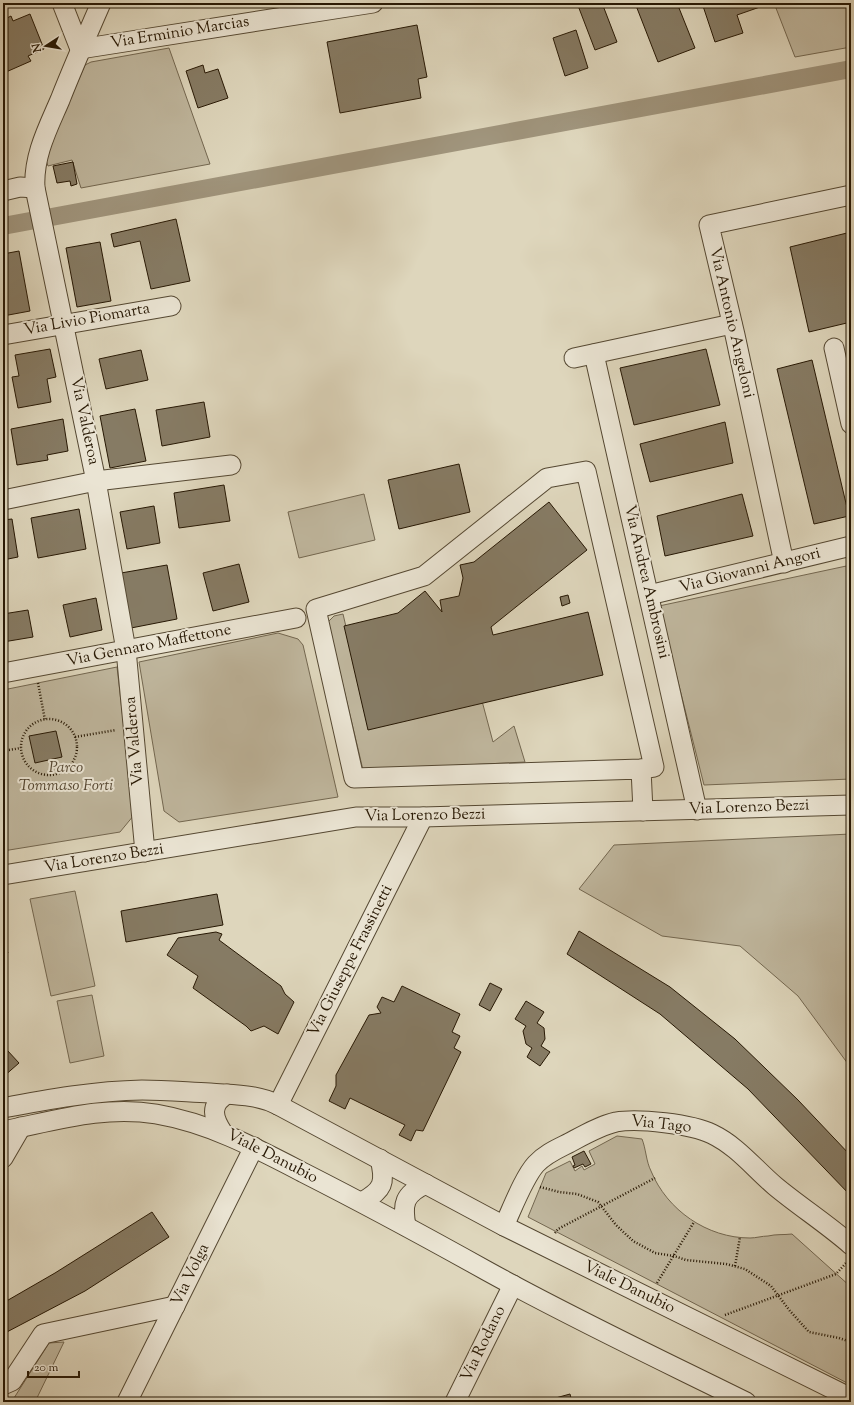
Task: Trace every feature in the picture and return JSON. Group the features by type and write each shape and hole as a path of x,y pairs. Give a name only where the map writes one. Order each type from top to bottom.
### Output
{"street":[{"path":"62,3 80,49"},
{"name":"Via Valderoa","path":"101,3 80,49 38,152 35,173 37,195 96,481 126,650 145,852"},
{"name":"Via Erminio Marcias","path":"80,49 374,3"},
{"path":"3,191 20,187 37,195"},
{"name":"Via Antonio Angeloni","path":"784,563 709,225 851,195"},
{"name":"Via Livio Piomarta","path":"3,334 171,306"},
{"path":"574,358 732,324"},
{"path":"834,348 851,424"},
{"name":"Via Andrea Ambrosini","path":"594,354 697,810"},
{"path":"3,500 96,481 231,465"},
{"path":"586,471 654,767 641,769 354,778 316,609 424,576 547,478 586,471"},
{"name":"Via Giovanni Angori","path":"649,595 851,546"},
{"name":"Via Gennaro Maffettone","path":"3,673 296,618"},
{"path":"641,769 643,811"},
{"name":"Via Lorenzo Bezzi","path":"3,876 356,817 423,817 851,805"},
{"name":"Via Giuseppe Frassinetti","path":"278,1105 423,817"},
{"path":"3,1108 64,1097 126,1091 157,1090 227,1094"},
{"name":"Viale Danubio","path":"746,1402 513,1285 362,1202 254,1147 223,1133 215,1117 214,1109 219,1101 227,1094 263,1098 504,1226 715,1331 837,1396 851,1398"},
{"path":"3,1158 12,1129 96,1113 132,1111 179,1119 223,1133"},
{"name":"Via Tago","path":"504,1226 525,1181 536,1163 547,1154 595,1130 616,1122 631,1121 688,1126 711,1133 733,1147 774,1185 851,1245"},
{"name":"Via Volga","path":"127,1402 254,1147"},
{"path":"362,1202 375,1194 382,1186 383,1174 380,1159"},
{"path":"406,1226 404,1213 405,1201 414,1190 426,1184"},
{"name":"Via Rodano","path":"455,1402 513,1285"},
{"path":"3,1384 12,1381 43,1334 175,1306"}],"path":[{"path":"35,667 45,720"},
{"path":"53,719 62,722 70,728 77,744 76,754 70,766 62,772 52,775 43,774 28,766 23,757 21,748 22,738 27,729 34,723 40,720 45,720 53,719"},
{"path":"75,737 133,727"},
{"path":"3,751 21,748"},
{"path":"547,1247 558,1228 654,1178"},
{"path":"525,1181 539,1187 559,1192 577,1194 598,1202 616,1225 633,1241 655,1253 674,1256 686,1260 735,1266 745,1269 771,1286 790,1311 809,1332 851,1342"},
{"path":"649,1298 694,1222"},
{"path":"735,1266 740,1237"},
{"path":"715,1331 723,1316 836,1274 851,1258"}],"green space":[{"path":"774,3 851,3 851,47 795,57"},
{"path":"169,48 210,164 81,188 72,160 48,166 45,157 85,65 91,62"},
{"path":"364,494 375,540 299,558 288,512"},
{"path":"851,565 851,779 704,785 659,606"},
{"path":"343,614 369,725 482,701 493,742 514,726 525,762 363,770 328,622 334,616"},
{"path":"278,633 298,639 303,645 338,797 179,822 164,811 139,662"},
{"name":"Parco Tommaso Forti","path":"117,667 134,815 120,832 3,851 3,690"},
{"path":"851,834 851,1068 798,996 740,946 662,936 579,889 614,845"},
{"path":"75,891 95,986 51,996 30,899"},
{"path":"92,995 104,1056 70,1063 57,1001"},
{"path":"617,1136 642,1139 649,1167 658,1185 667,1198 690,1219 704,1227 734,1237 752,1238 792,1234 851,1287 851,1385 528,1217 546,1173 570,1161 575,1171 582,1166 584,1170 595,1164 589,1151"},
{"path":"64,1342 35,1402 3,1402 14,1398 49,1343"}],"building":[{"path":"577,3 602,3 617,42 595,50"},
{"path":"635,3 677,3 695,48 658,62"},
{"path":"702,3 759,3 760,7 737,15 743,33 715,42"},
{"path":"30,14 44,49 28,56 31,61 6,72 3,65 3,20 11,16 13,21"},
{"path":"417,25 427,77 418,79 421,98 340,113 327,42"},
{"path":"576,30 588,68 565,76 553,38"},
{"path":"203,65 205,73 218,69 228,98 198,108 186,71"},
{"path":"73,162 77,184 71,186 70,181 57,183 53,166"},
{"path":"176,219 190,281 151,289 140,241 114,247 111,234"},
{"path":"851,232 851,322 809,332 790,247"},
{"path":"100,242 111,301 77,307 66,248"},
{"path":"19,251 30,311 3,316 3,254"},
{"path":"50,349 56,377 47,379 51,402 18,408 12,377 19,376 15,355"},
{"path":"706,349 720,405 634,425 620,368"},
{"path":"141,350 148,380 106,389 99,359"},
{"path":"812,360 849,516 814,524 777,369"},
{"path":"204,402 210,437 162,446 156,410"},
{"path":"135,409 146,461 110,468 100,416"},
{"path":"63,419 68,451 47,455 48,460 17,465 11,429"},
{"path":"725,422 733,463 650,482 640,444"},
{"path":"459,464 470,512 399,529 388,480"},
{"path":"224,485 230,521 179,528 174,493"},
{"path":"742,494 753,536 665,556 657,516"},
{"path":"549,502 587,550 491,627 493,635 588,612 603,675 368,730 344,626 398,613 425,591 442,612 440,600 459,596 463,578 460,565 474,562"},
{"path":"154,506 160,543 127,549 120,512"},
{"path":"79,509 86,549 38,558 31,518"},
{"path":"12,519 18,557 3,560 3,520"},
{"path":"239,564 249,602 213,611 203,573"},
{"path":"167,565 177,619 131,628 121,573"},
{"path":"568,595 570,603 562,606 560,597"},
{"path":"96,598 102,630 70,637 63,605"},
{"path":"28,610 33,637 3,642 3,614"},
{"path":"56,731 62,757 35,763 29,736"},
{"path":"217,894 223,925 126,942 121,911"},
{"path":"579,931 670,987 735,1039 798,1100 851,1156 851,1196 748,1089 660,1014 567,954"},
{"path":"216,932 222,934 219,940 281,986 285,994 294,1002 278,1034 264,1026 251,1031 193,988 198,976 167,955 178,938"},
{"path":"3,941 8,953 3,955"},
{"path":"490,983 502,989 490,1011 479,1005"},
{"path":"402,986 460,1014 452,1032 460,1036 454,1048 461,1052 423,1131 416,1130 411,1141 399,1135 405,1125 350,1098 345,1109 329,1101 336,1086 336,1075 369,1015 381,1013 377,1007 382,997 394,1002"},
{"path":"526,1001 544,1012 537,1023 544,1028 545,1039 541,1046 550,1052 540,1066 527,1057 532,1048 526,1044 523,1031 526,1026 515,1019"},
{"path":"7,1050 19,1063 3,1077 3,1053"},
{"path":"584,1151 591,1164 585,1167 583,1164 574,1168 573,1166 575,1165 572,1157"},
{"path":"152,1212 169,1237 85,1291 3,1334 3,1303 55,1273"},
{"path":"570,1394 572,1402 552,1402 552,1399"}],"waterway":[{"path":"3,226 851,69"}]}
